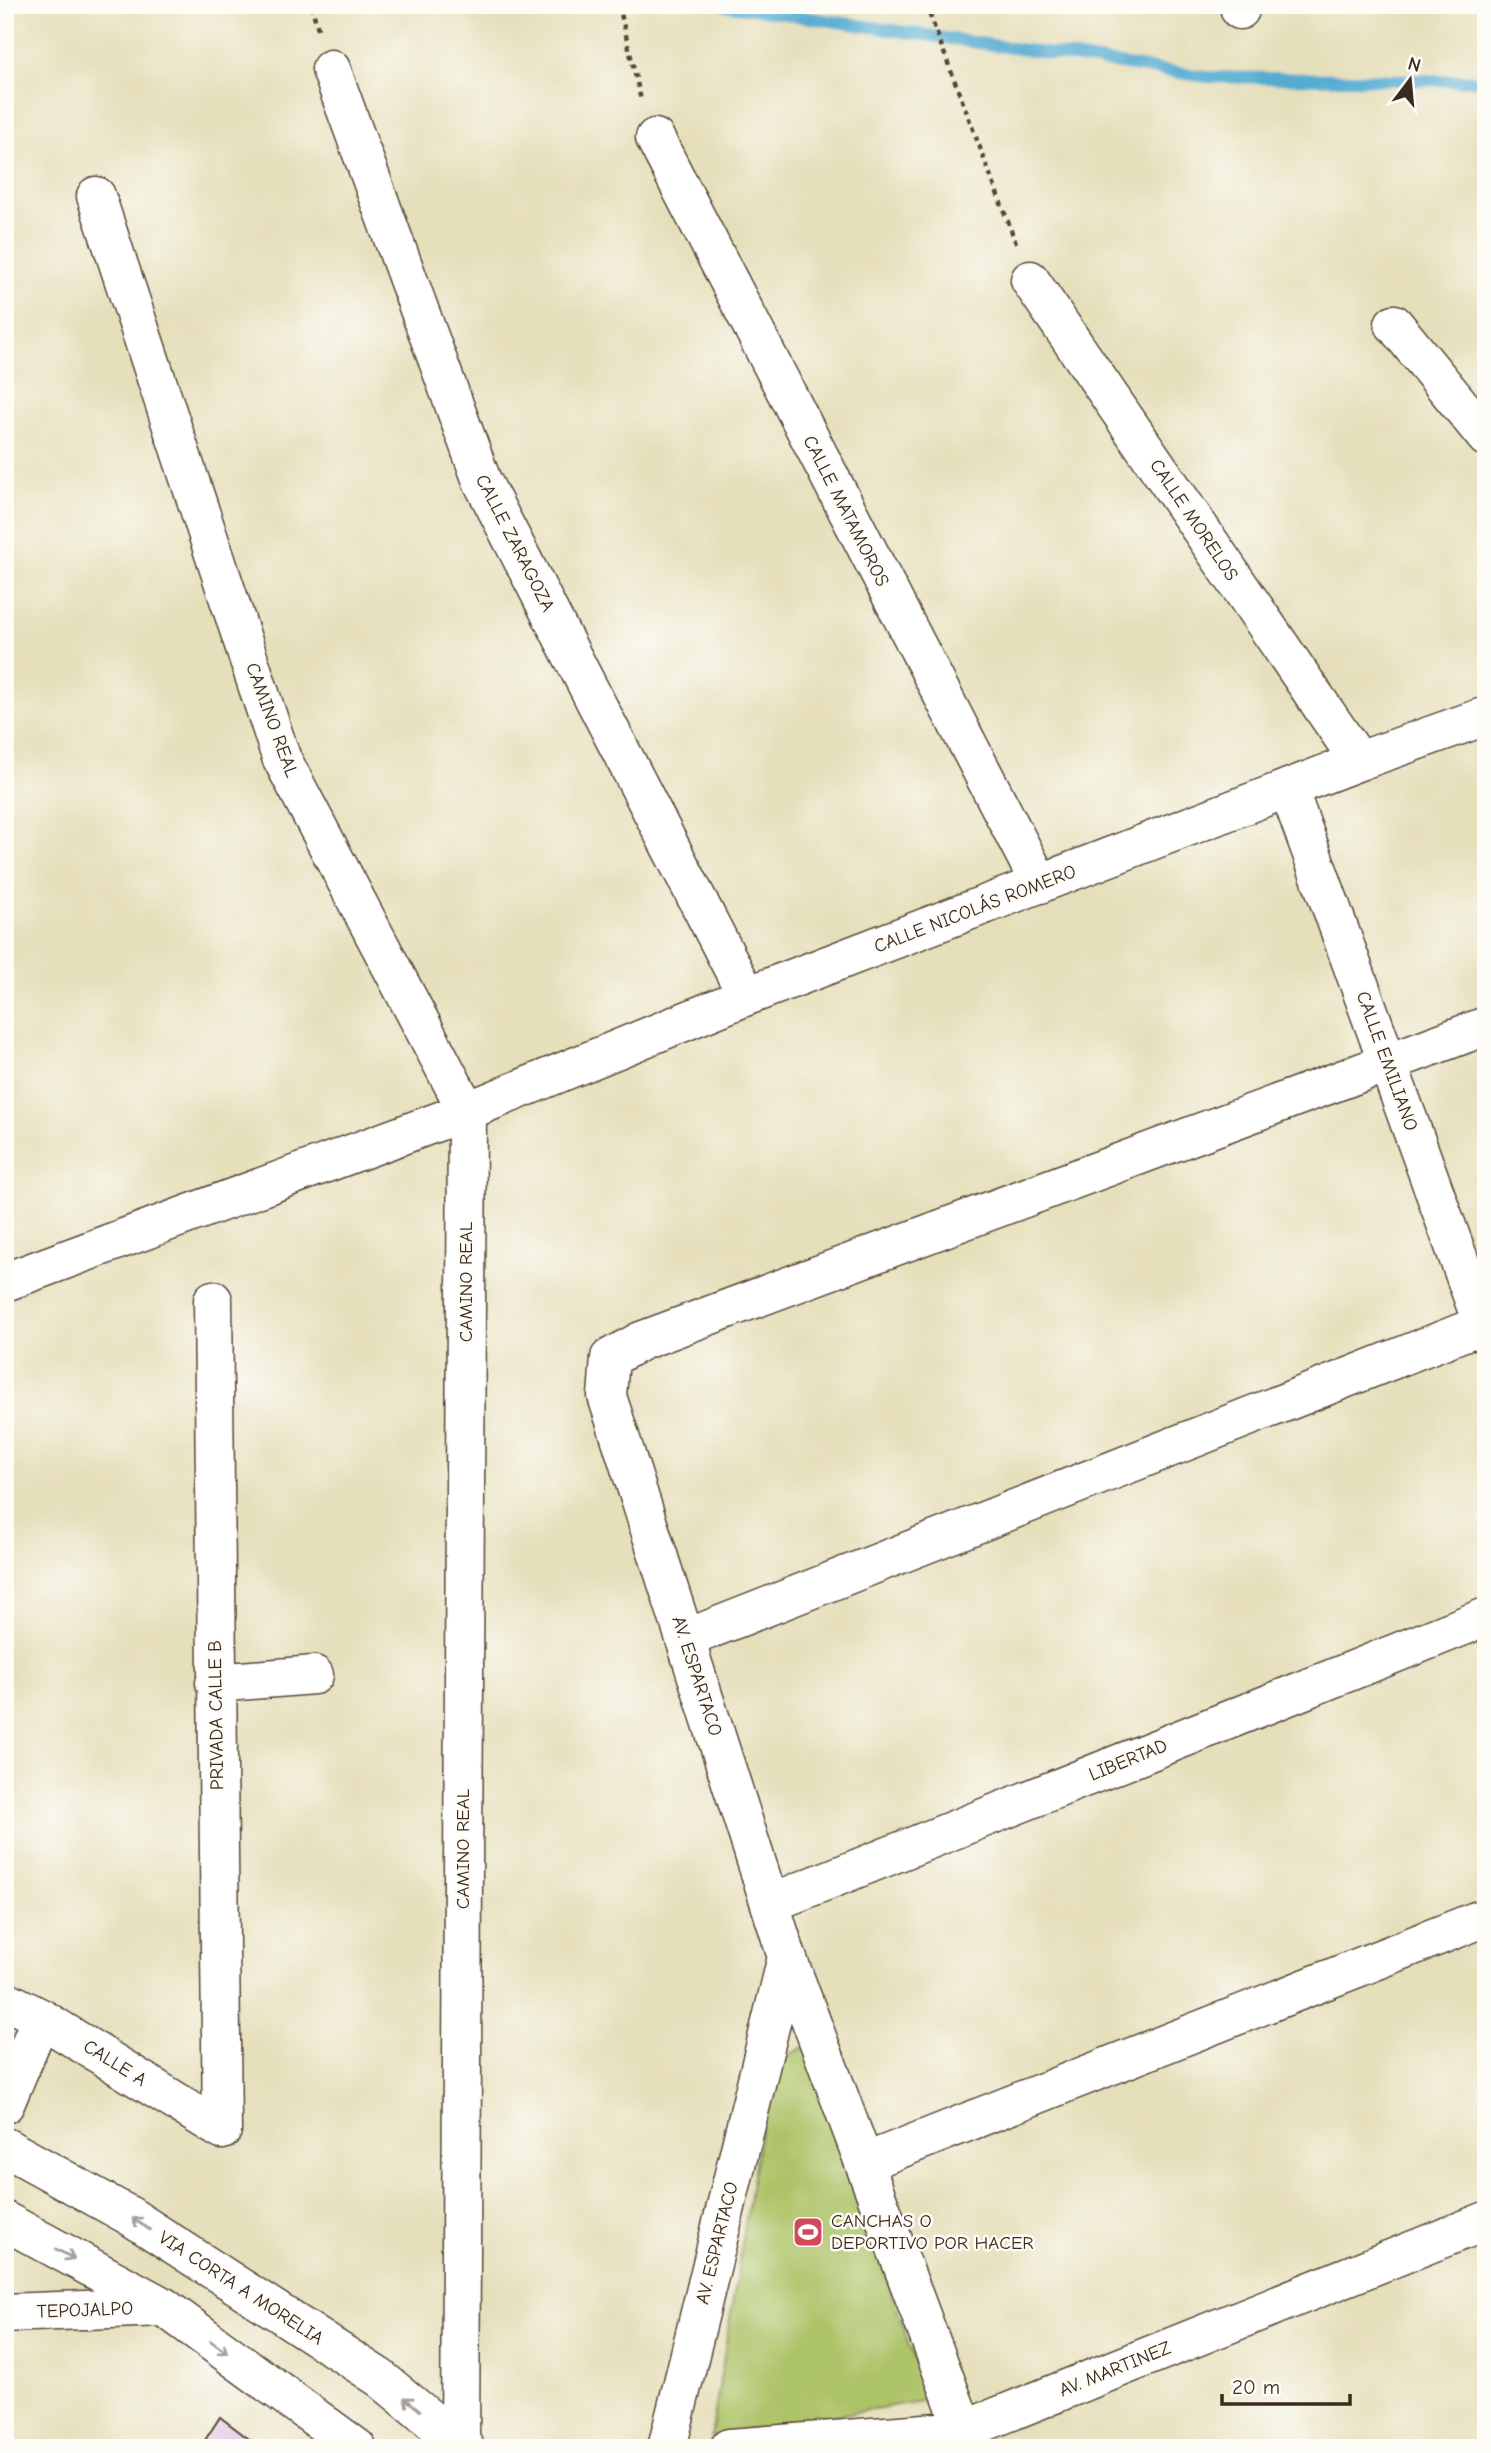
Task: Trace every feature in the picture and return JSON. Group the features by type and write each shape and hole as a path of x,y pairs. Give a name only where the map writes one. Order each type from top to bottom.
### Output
{"street":[{"name":"CALLE ZARAGOZA","path":"331,69 482,481 747,996"},
{"name":"CALLE MATAMOROS","path":"655,138 1040,884"},
{"name":"CAMINO REAL","path":"96,196 281,757 467,1111 462,2446"},
{"name":"CALLE MORELOS","path":"1030,280 1359,761"},
{"path":"1394,324 1486,437"},
{"name":"CALLE NICOLÁS ROMERO","path":"5,1282 467,1111 747,996 1359,761 1486,716"},
{"name":"CALLE EMILIANO","path":"1288,788 1485,1327"},
{"path":"1388,1063 1486,1026"},
{"name":"AV. ESPARTACO","path":"964,2430 788,1957 607,1396 610,1358 641,1341 1388,1063"},
{"name":"PRIVADA CALLE B","path":"213,1300 215,1683 222,2130"},
{"path":"685,1639 1485,1327"},
{"name":"LIBERTAD","path":"771,1903 1486,1617"},
{"path":"215,1683 314,1675"},
{"path":"864,2163 1486,1917"},
{"name":"AV. ESPARTACO","path":"667,2448 788,1957"},
{"name":"CALLE A","path":"5,2000 41,2018 222,2130"},
{"path":"5,2104 41,2018"},
{"name":"VIA CORTA A MORELIA","path":"5,2147 130,2216 380,2378 462,2446"},
{"path":"5,2221 164,2306 357,2448"},
{"name":"AV. MARTINEZ","path":"729,2448 964,2430 1486,2221"},
{"name":"TEPOJALPO","path":"5,2313 164,2306"}],"path":[{"path":"926,5 1030,280"}],"green space":[{"name":"CANCHAS O DEPORTIVO POR HACER","path":"810,2044 927,2400 711,2437 771,2064"}],"building":[{"path":"220,2417 261,2448 200,2448"}],"waterway":[{"path":"724,5 1207,77 1486,81"}],"place":[{"name":"CANCHAS O DEPORTIVO POR HACER","path":"808,2232"}]}
